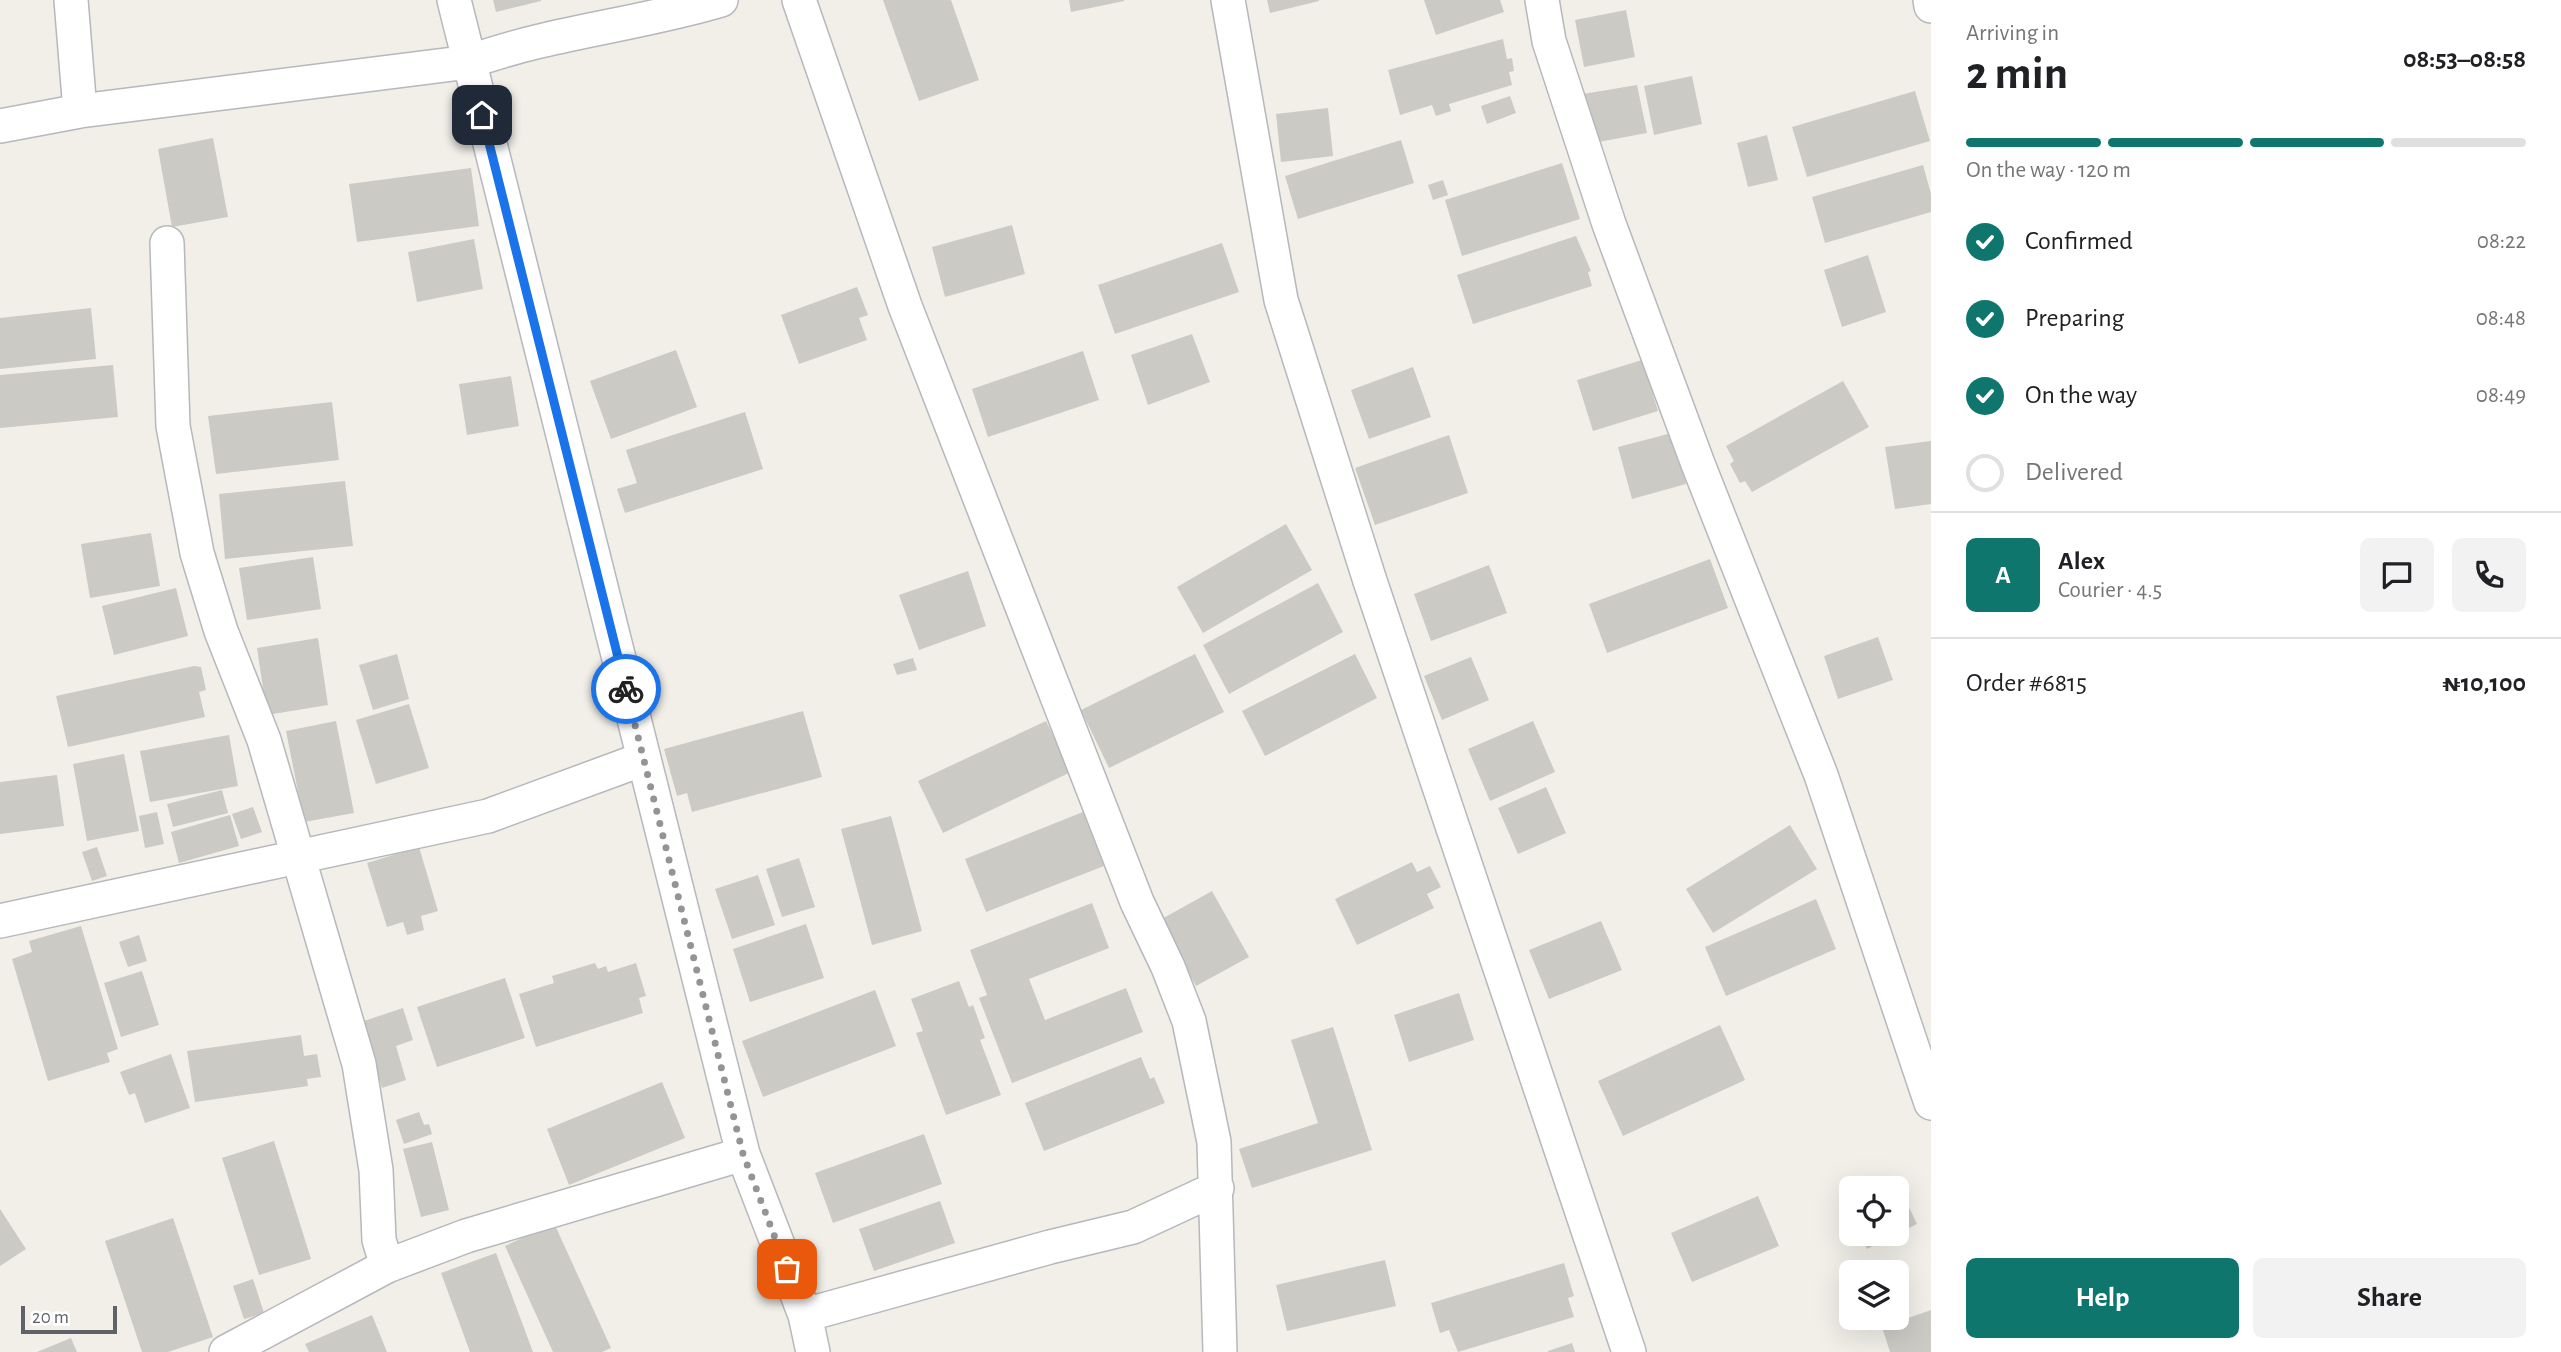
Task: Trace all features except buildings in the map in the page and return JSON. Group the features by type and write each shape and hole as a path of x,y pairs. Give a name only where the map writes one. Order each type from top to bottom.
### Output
{"street":[{"path":"71,0 80,111"},
{"path":"454,0 743,1154 804,1315 813,1352"},
{"path":"0,126 80,111 469,62 513,46 690,10 721,0"},
{"path":"799,0 905,306 1137,901 1168,967 1189,1021 1214,1142 1220,1352"},
{"path":"1228,0 1281,299 1370,581 1629,1352"},
{"path":"1542,0 1549,40 1609,224 1698,464 1821,775 1931,1103"},
{"path":"1930,0 1931,6"},
{"path":"167,243 173,426 197,553 220,631 264,740 300,854 359,1064 376,1170 379,1240 387,1266"},
{"path":"0,921 300,854 488,816 643,758"},
{"path":"226,1352 387,1266 466,1236 743,1154"},
{"path":"804,1315 1050,1247 1133,1227 1217,1188"}],"way so far":[{"path":"626,689 743,1154 787,1269"}],"route":[{"path":"482,115 626,689"}]}
